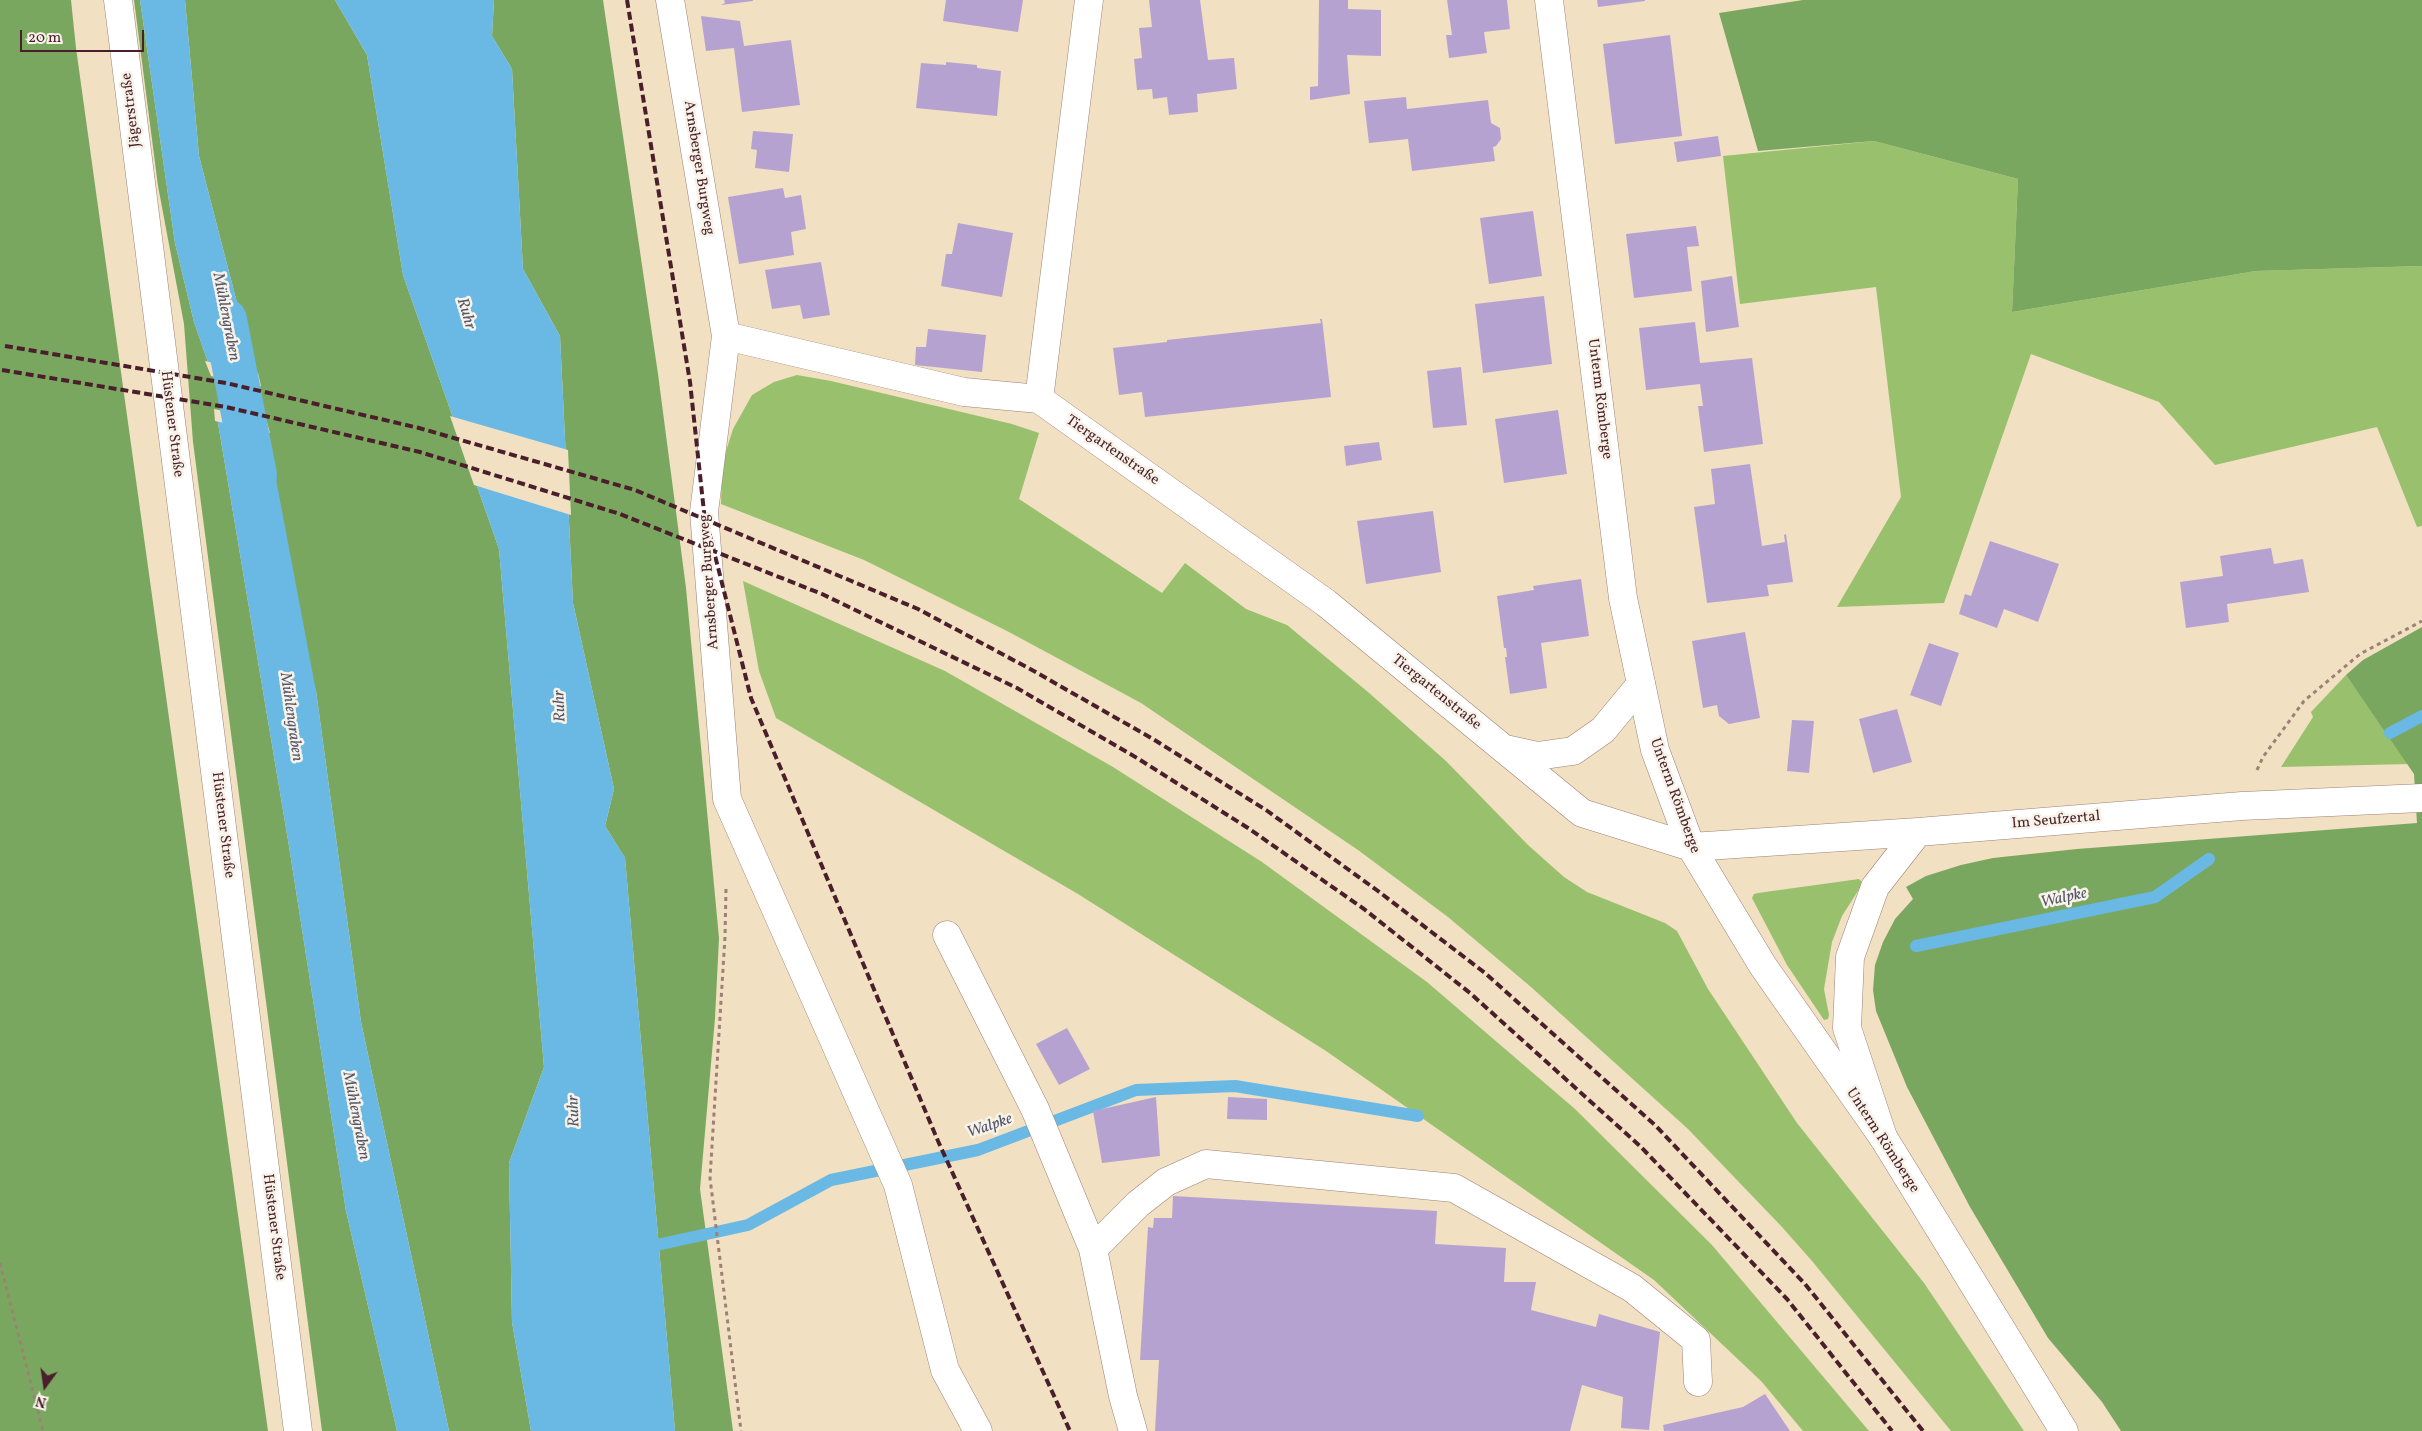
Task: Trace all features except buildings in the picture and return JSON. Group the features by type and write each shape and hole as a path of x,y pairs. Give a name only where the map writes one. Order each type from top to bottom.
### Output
{"main road":[{"name":"Jägerstraße","path":"118,0 145,220"},
{"name":"Arnsberger Burgweg","path":"670,0 726,336 704,512 727,799 898,1185 945,1370 978,1431"},
{"path":"726,336 964,392 1039,399 1088,0"},
{"name":"Unterm Römberge","path":"1549,0 1623,598 1655,750 1691,847 1763,966 1883,1137 2064,1431"},
{"name":"Hüstener Straße","path":"145,220 298,1431"},
{"name":"Tiergartenstraße","path":"1039,399 1326,603 1582,812 1691,847"},
{"name":"Tiergartenstraße","path":"1504,748 1537,756 1573,750 1603,730 1641,684"},
{"name":"Im Seufzertal","path":"1691,847 1918,832 2242,806 2422,798"},
{"path":"1883,1137 1847,1028 1850,957 1875,887 1918,832"},
{"path":"947,934 1035,1109 1045,1137 1094,1249 1123,1396 1133,1431"},
{"path":"1094,1249 1138,1204 1166,1182 1206,1164 1454,1188 1632,1288 1696,1340 1698,1382"}],"path":[{"path":"2242,806 2263,756 2304,701 2360,654 2422,621"},
{"path":"725,937 710,1178 741,1431"},
{"path":"0,1263 43,1431"}],"green space":[{"path":"0,0 71,0 76,48 268,1431 0,1431"},
{"path":"134,0 140,0 175,243 194,322 212,374 258,384 199,156 185,0 335,0 367,55 403,275 499,549 544,1067 509,1163 512,1322 531,1431 449,1431 361,1022 316,691 216,411 289,846 346,1211 397,1431 322,1431 193,442 184,324 158,186"},
{"path":"494,0 603,0 658,374 686,588 719,938 715,1018 700,1189 733,1431 675,1431 625,858 605,826 614,789 573,603 560,336 523,269 512,69 492,36"},
{"path":"1803,0 2422,0 2422,266 2256,271 2012,312 2018,179 1874,141 1758,151 1719,13"},
{"path":"1874,141 2018,179 2012,312 2256,271 2422,266 2422,526 2417,527 2377,427 2215,465 2159,402 2031,354 1944,603 1837,607 1901,497 1876,287 1740,304 1723,156"},
{"path":"797,375 831,381 1012,424 1039,433 1019,499 1162,593 1185,563 1246,609 1287,625 1368,692 1446,761 1528,845 1564,877 1587,892 1665,923 1677,931 1708,989 1797,1123 1924,1283 2024,1431 1951,1431 1812,1261 1688,1129 1531,987 1448,917 1358,850 1141,703 1007,631 864,560 721,504 722,464 733,429 752,395 774,382"},
{"path":"743,581 945,671 1113,767 1262,862 1427,982 1575,1109 1712,1245 1869,1431 1803,1431 1761,1381 1654,1280 1326,1051 1078,894 776,718 759,671"},
{"path":"2422,627 2422,1431 2121,1431 2102,1402 2048,1338 1970,1207 1907,1087 1876,1011 1873,990 1875,965 1883,942 1895,919 1913,899 1906,887 1926,876 1961,865 1993,858 2077,849 2417,823 2414,774 2346,675 2363,660"},
{"path":"2346,675 2409,764 2281,767 2313,717 2311,712"},
{"path":"1859,879 1863,883 1842,916 1832,942 1824,989 1829,1015 1828,1019 1824,1020 1787,965 1752,898 1754,894 1758,893"}],"water":[{"path":"140,0 185,0 199,156 258,384 212,374 194,322 175,243"},
{"name":"Ruhr","path":"335,0 494,0 492,36 512,69 523,269 560,336 573,603 614,789 605,826 625,858 675,1431 531,1431 512,1322 509,1163 544,1067 499,549 403,275 367,55"},
{"path":"216,411 265,421 316,691 361,1022 449,1431 397,1431 346,1211 289,846"}],"pier":[{"path":"205,361 258,373 261,386 258,387 211,376"},
{"path":"214,409 266,419 270,433 215,421"},
{"path":"450,416 568,450 571,515 474,485"}],"waterway":[{"name":"Mühlengraben","path":"225,320 255,475"},
{"name":"Walpke","path":"2390,733 2422,716"},
{"name":"Walpke","path":"1916,946 2155,897 2209,859"},
{"name":"Walpke","path":"643,1248 748,1225 831,1180 978,1150 1136,1090 1235,1086 1418,1116"}],"railway":[{"path":"627,0 690,382 704,512 751,698 938,1141 1070,1431"},
{"path":"5,346 226,383 419,428 635,490 918,609 1032,670 1153,739 1266,810 1378,891 1485,973 1656,1126 1805,1284 1923,1431"},
{"path":"2,370 226,407 420,452 620,514 822,594 1017,688 1137,758 1248,828 1364,909 1470,993 1640,1146 1787,1299 1892,1431"}]}
